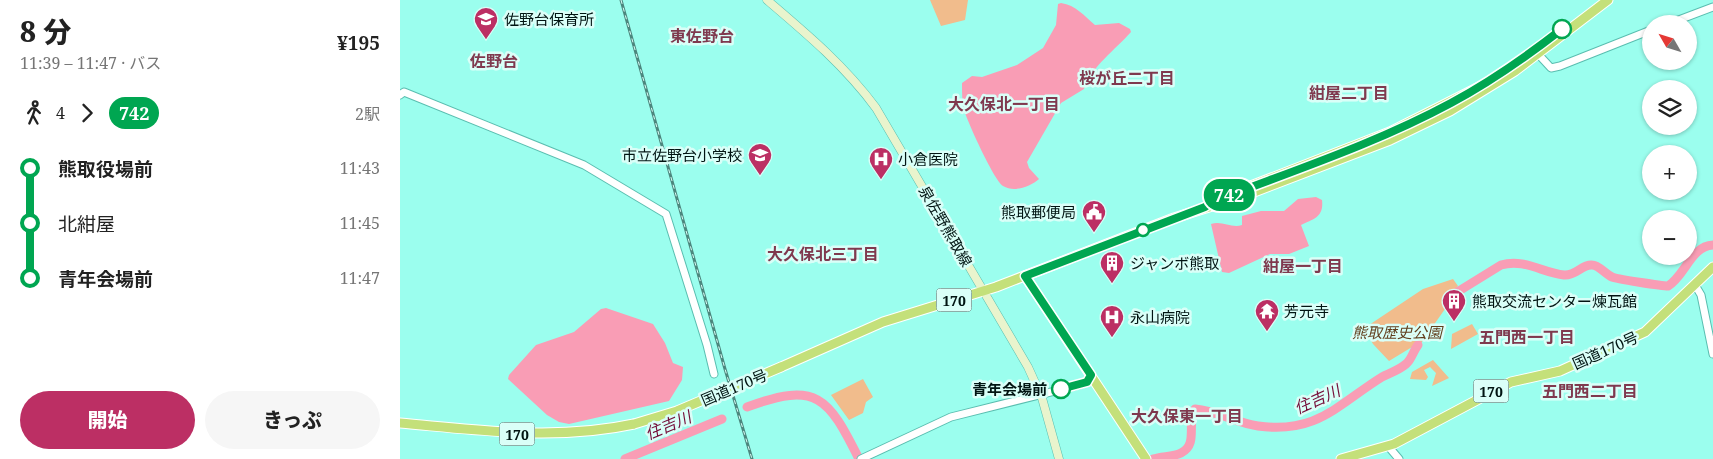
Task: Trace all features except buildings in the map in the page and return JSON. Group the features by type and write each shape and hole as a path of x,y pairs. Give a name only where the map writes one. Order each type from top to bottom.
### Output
{"highway":[{"name":"国道170号","path":"1205,207 1212,202 1390,132 1450,104 1526,57 1601,0"},
{"name":"国道170号","path":"400,423 531,434 588,433 634,424 677,411 883,322 1025,276 1205,207 1232,200 1390,140 1472,99 1539,55 1608,0"},
{"name":"国道170号","path":"1341,459 1388,446 1511,382 1560,371 1645,332 1713,268"},
{"path":"1025,276 1145,458"}],"main road":[{"name":"泉佐野熊取線","path":"767,0 827,51 871,102 1028,367 1041,394 1059,459"}],"street":[{"path":"1690,15 1713,6"},
{"path":"1539,55 1551,68 1642,34"},
{"path":"400,95 404,92 584,165 666,214 707,345 714,374"},
{"path":"1695,285 1701,295 1713,354"},
{"path":"863,458 951,417 1079,385 1087,382 1091,375"},
{"path":"1388,446 1399,459"}],"green space":[{"path":"930,0 968,0 965,20 941,26"},
{"name":"熊取歴史公園","path":"1453,279 1458,286 1449,297 1452,299 1419,346 1417,344 1389,361 1373,344 1365,330 1366,327 1423,289"},
{"path":"1472,324 1478,334 1451,349 1452,334"},
{"path":"1433,360 1449,378 1432,386 1436,373 1430,367 1424,370 1428,377 1426,380 1410,379 1412,372"},
{"path":"863,379 873,397 866,402 863,413 849,420 831,395"}],"shaded area":[{"path":"1061,3 1075,8 1095,25 1119,23 1130,29 1131,32 1092,73 1084,89 1061,103 1027,162 1029,168 1039,179 1023,188 1008,188 999,182 966,117 963,107 962,83 972,76 982,77 1017,65 1043,48 1056,25 1058,4"},
{"path":"1316,197 1322,200 1320,214 1301,225 1309,246 1289,254 1270,254 1229,273 1222,272 1211,224 1242,225 1242,216 1261,211 1284,211 1298,199"},
{"path":"606,308 653,324 665,343 673,363 683,367 682,380 669,401 569,424 559,422 547,415 508,379 509,375 536,345 574,332 601,309"}],"waterway":[{"name":"住吉川","path":"1454,294 1501,265 1509,263 1518,263 1564,275 1572,274 1585,266 1592,265 1597,266 1609,276 1615,278 1668,286 1679,276 1699,250 1713,245"},
{"name":"住吉川","path":"1153,459 1178,454 1186,449 1190,444 1195,409 1258,426 1296,426 1325,415 1382,377 1397,370 1410,360 1418,345"},
{"name":"住吉川","path":"747,407 790,395 805,396 818,400 828,408 838,421 859,459"},
{"name":"住吉川","path":"625,459 722,419"}],"railway":[{"path":"621,0 752,459"}],"bus line":[{"name":"742","path":"1061,389 1087,382 1091,375 1025,276 1205,207 1212,202 1419,119 1480,87 1526,57 1562,29"}],"place":[{"name":"佐野台保育所","path":"486,40"},
{"name":"市立佐野台小学校","path":"760,176"},
{"name":"小倉医院","path":"881,180"},
{"name":"熊取郵便局","path":"1094,233"},
{"name":"ジャンボ熊取","path":"1112,284"},
{"name":"熊取交流センター煉瓦館","path":"1454,322"},
{"name":"芳元寺","path":"1267,332"},
{"name":"永山病院","path":"1112,338"},
{"name":"青年会場前","path":"1061,389"}],"district":[{"name":"東佐野台","path":"702,36"},
{"name":"佐野台","path":"494,61"},
{"name":"桜が丘二丁目","path":"1127,78"},
{"name":"紺屋二丁目","path":"1349,93"},
{"name":"大久保北一丁目","path":"1004,104"},
{"name":"大久保北三丁目","path":"823,254"},
{"name":"紺屋一丁目","path":"1303,266"},
{"name":"五門西一丁目","path":"1527,337"},
{"name":"五門西二丁目","path":"1590,391"},
{"name":"大久保東一丁目","path":"1187,416"}]}
